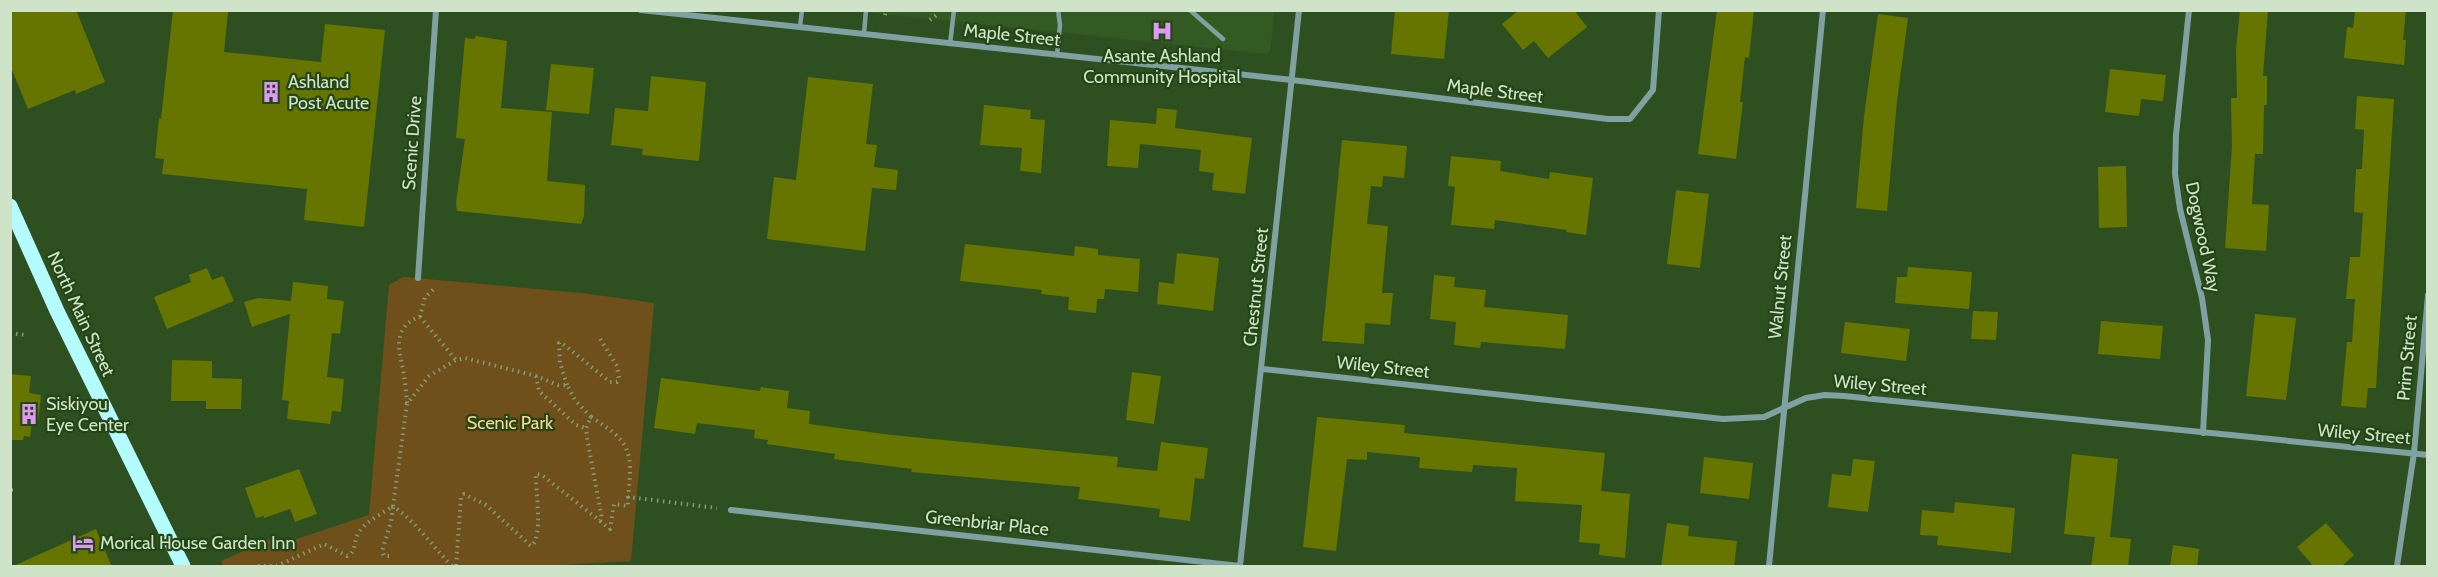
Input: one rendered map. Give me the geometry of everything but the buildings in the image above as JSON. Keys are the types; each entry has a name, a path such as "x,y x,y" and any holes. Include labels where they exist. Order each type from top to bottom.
{"main road":[{"name":"North Main Street","path":"10,206 57,311 183,567"}],"street":[{"name":"Scenic Drive","path":"418,278 436,10"},
{"name":"Maple Street","path":"641,10 1292,80 1590,118 1630,119 1653,90 1659,10"},
{"name":"Chestnut Street","path":"1240,566 1263,369 1299,10"},
{"name":"Walnut Street","path":"1769,567 1823,10"},
{"name":"Dogwood Way","path":"2189,10 2176,135 2175,174 2180,210 2199,286 2208,340 2203,433"},
{"name":"Prim Street","path":"2397,567 2414,453 2427,295"},
{"name":"Wiley Street","path":"1263,369 1723,419 1764,417 1806,398 1825,395 2427,455"},
{"name":"Greenbriar Place","path":"731,510 1240,566"}],"lane":[{"path":"800,27 801,10"},
{"path":"864,34 866,10"},
{"path":"950,44 954,10"},
{"path":"1057,55 1060,25 1058,10"},
{"path":"1191,11 1223,39"}],"path":[{"path":"930,20 940,10"},
{"path":"420,317 425,297 436,286"},
{"path":"420,317 456,360"},
{"path":"389,556 384,556 382,551 391,522 407,404 403,370 398,352 399,341 403,330 411,320 420,317"},
{"path":"10,333 26,335"},
{"path":"454,567 461,497 465,494 486,505 531,546 536,541 538,517 536,474 542,475 610,529 614,504 628,506 630,455 612,430 591,417 575,400 560,363 559,343 609,382 617,382 619,379 617,366 599,337"},
{"path":"407,404 429,376 456,360 465,358 536,376 558,385 567,385"},
{"path":"536,376 539,391 576,425 586,428"},
{"path":"591,417 586,428 590,461 602,513 602,519 599,521"},
{"path":"628,497 731,510"},
{"path":"258,567 277,566 324,544 347,556 354,550 356,537 364,526 393,506"},
{"path":"393,506 405,514 454,567"}],"shaded area":[{"name":"Asante Ashland Community Hospital","path":"855,11 1274,11 1270,52 1267,54"}],"green space":[{"name":"Scenic Park","path":"403,277 582,293 654,303 631,561 545,566 223,566 221,561 271,539 291,541 369,515 389,285"}],"place":[{"name":"Asante Ashland Community Hospital","path":"1162,31"},
{"name":"Ashland Post Acute","path":"271,92"},
{"name":"Siskiyou Eye Center","path":"29,414"},
{"name":"Morical House Garden Inn","path":"83,543"}]}
